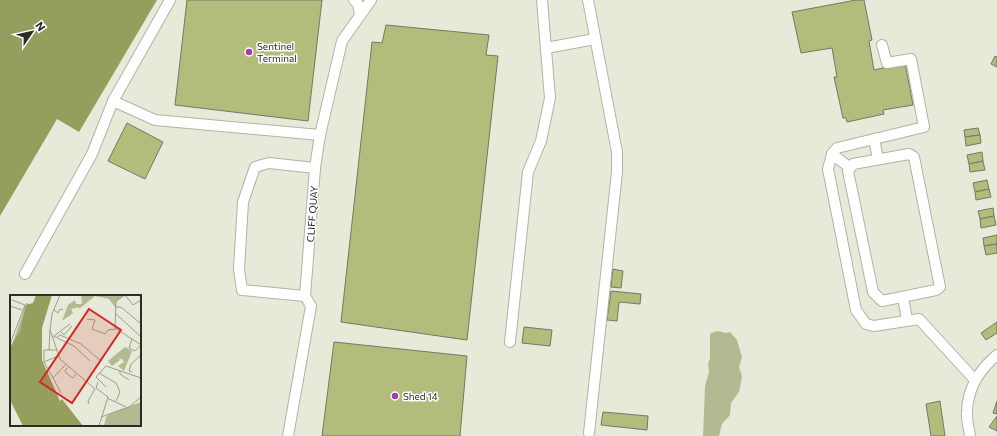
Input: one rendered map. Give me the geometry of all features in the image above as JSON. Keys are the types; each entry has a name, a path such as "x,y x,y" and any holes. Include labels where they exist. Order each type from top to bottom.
{"street":[{"path":"25,274 92,154 113,101 170,0"},
{"path":"354,0 358,4 360,15"},
{"name":"CLIFF QUAY","path":"288,436 311,306 305,296 315,168 320,135 342,41 371,0"},
{"path":"510,342 528,172 542,142 550,98 542,0"},
{"path":"588,0 617,152 617,172 589,432"},
{"path":"546,48 595,39"},
{"path":"882,45 887,63 911,59 924,127 837,148 832,154 828,169 856,310 866,324 874,326 919,319 975,380"},
{"path":"113,101 155,120 320,135"},
{"path":"874,139 878,159"},
{"path":"832,154 849,167"},
{"path":"909,154 914,157 940,281 940,287 936,290 882,301 873,292 848,171 849,167 852,164 909,154"},
{"path":"305,296 242,290 239,269 243,202 255,167 269,163 315,168"},
{"path":"903,297 906,320"},
{"path":"970,436 966,411 975,380 986,364 997,355"}],"shaded area":[{"path":"0,0 157,0 79,132 57,119 0,216"},
{"path":"718,331 726,333 730,332 737,340 742,357 739,367 742,376 739,392 731,403 730,415 722,424 719,436 703,436 705,386 709,372 708,363 710,359 710,335 711,333"}],"building":[{"name":"Sentinel Terminal","path":"187,0 322,0 308,121 175,105"},
{"path":"856,0 864,0 872,40 869,41 874,70 905,63 913,105 883,110 884,114 847,122 846,118 843,118 834,77 837,77 832,48 801,53 792,12"},
{"path":"386,25 489,35 486,55 498,56 467,340 341,322 372,42 382,43"},
{"path":"995,56 997,57 997,67 991,64"},
{"path":"127,123 163,142 145,179 108,161"},
{"path":"978,128 980,135 965,137 964,130"},
{"path":"980,135 981,143 966,146 965,137"},
{"path":"982,152 983,161 969,164 967,155"},
{"path":"983,161 985,170 970,172 969,164"},
{"path":"987,180 989,189 975,192 973,183"},
{"path":"989,189 991,197 976,200 975,192"},
{"path":"993,208 994,216 980,219 978,211"},
{"path":"994,216 996,225 981,228 980,219"},
{"path":"997,235 997,244 984,246 983,238"},
{"path":"997,244 997,253 986,255 984,246"},
{"path":"613,269 623,271 621,288 611,287"},
{"path":"611,291 641,294 640,304 619,302 617,321 607,320"},
{"path":"997,322 997,333 986,340 981,333"},
{"path":"524,327 552,330 550,346 522,343"},
{"name":"Shed 14","path":"334,342 467,356 460,436 322,436"},
{"path":"940,401 945,436 931,436 926,404"},
{"path":"997,401 997,414 993,413"},
{"path":"603,412 648,416 647,430 601,425"},
{"path":"997,416 997,431 989,427"}],"place":[{"name":"Sentinel Terminal","path":"249,52"},
{"name":"Shed 14","path":"395,396"}]}
